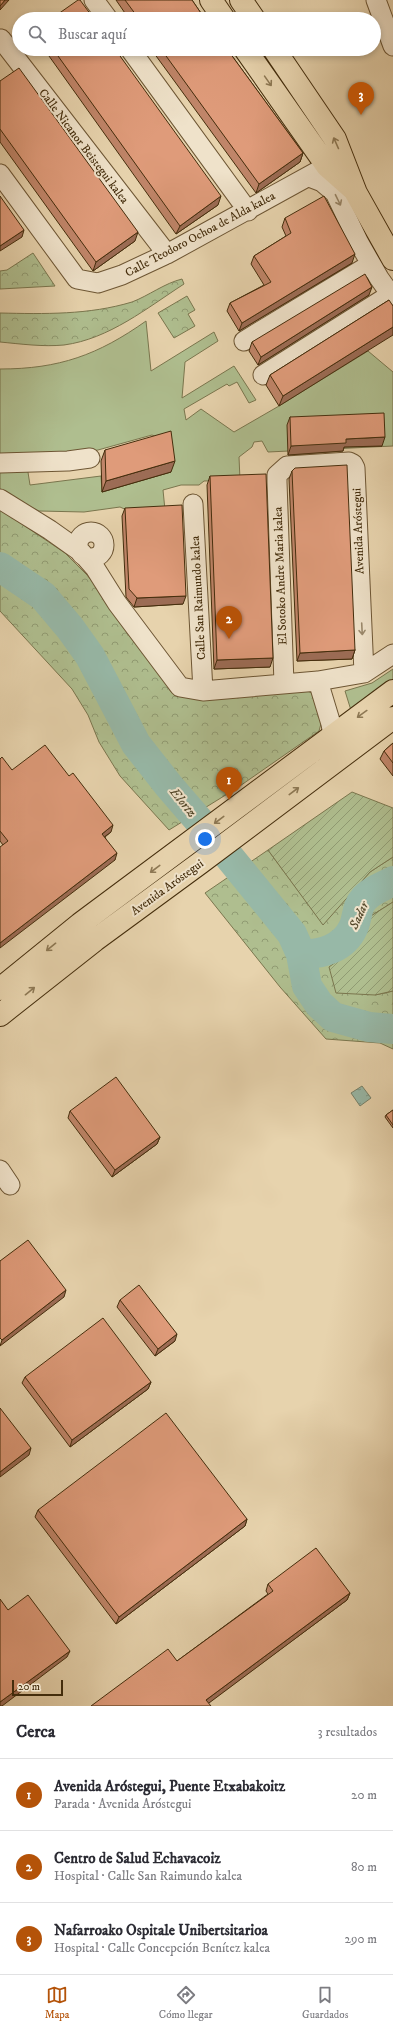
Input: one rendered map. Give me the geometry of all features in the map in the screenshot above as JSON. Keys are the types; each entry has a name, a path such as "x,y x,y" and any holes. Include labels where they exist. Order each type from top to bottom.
{"main road":[{"path":"210,0 219,12"},
{"path":"241,0 249,12"},
{"path":"249,56 318,171 356,193"},
{"path":"279,56 335,139 356,193 393,259"},
{"name":"Avenida Aróstegui","path":"0,989 80,924 393,691"},
{"name":"Avenida Aróstegui","path":"0,1015 94,940 200,864 263,814 393,718"}],"street":[{"path":"94,0 103,12"},
{"path":"376,0 380,12"},
{"path":"381,14 393,46"},
{"name":"Calle Nicanor Beistegui kalea","path":"1,38 12,52"},
{"name":"Calle Nicanor Beistegui kalea","path":"15,56 167,254"},
{"path":"135,56 248,211"},
{"path":"263,375 392,294 371,264 335,193 322,182 318,171"},
{"name":"Calle Teodoro Ochoa de Alda kalea","path":"0,174 77,279 98,284 122,275 167,254 248,211 318,171"},
{"path":"244,341 371,264"},
{"path":"0,463 68,461 90,458"},
{"name":"Avenida Aróstegui","path":"281,470 287,466 349,462 358,468 363,570 364,673"},
{"name":"El Sotoko Andre Maria kalea","path":"281,470 277,475 277,482 284,684"},
{"path":"0,500 50,530 82,543 95,568 117,603 180,687 203,692 318,681 364,673 393,654"},
{"name":"Calle San Raimundo kalea","path":"193,504 203,692"},
{"path":"82,543 88,557 97,556 103,550 104,545 104,581"},
{"path":"318,681 333,735"}],"green space":[{"path":"33,253 55,286 0,289 0,271 7,270"},
{"path":"182,279 184,284 156,303 112,329 81,342 48,346 0,342 0,313 66,313 116,306 132,302 169,283"},
{"path":"187,296 195,310 188,314 195,326 174,338 158,313"},
{"path":"146,321 151,371 214,332 218,341 185,362 182,398 234,366 256,400 249,403 237,382 229,386 227,384 184,409 186,420 201,409 234,432 368,351 393,372 393,446 268,452 262,441 254,442 252,447 239,457 240,480 204,481 199,485 181,485 163,490 165,510 131,512 120,507 84,512 39,511 0,492 0,467 27,466 30,485 101,476 102,492 168,442 152,435 98,450 64,457 0,457 0,369 41,366 77,358 111,343"},
{"path":"0,509 65,553 87,575 139,641 171,692 185,694 302,689 312,693 321,702 322,720 319,731 237,788 169,830 120,776 99,742 88,715 72,689 0,611"},
{"path":"393,669 393,685 354,720 345,691 372,683"},
{"path":"352,792 393,808 393,857 370,872 323,925 268,850"},
{"path":"268,850 323,924 370,872 393,857 393,902 363,921 359,945 340,958 375,995 393,991 393,1049 380,1043 326,1039 280,987 205,893"},
{"path":"393,902 393,991 375,995 336,993 329,967 359,945 363,921"}],"water":[{"path":"362,1086 371,1098 360,1106 351,1093"}],"building":[{"path":"0,0 5,0 0,6"},
{"path":"80,0 89,12 61,12"},
{"path":"125,0 192,0 200,12 134,12"},
{"path":"58,56 120,56 221,196 180,226"},
{"path":"166,56 232,56 303,153 259,184"},
{"path":"19,68 138,232 96,262 0,129 0,81"},
{"path":"0,196 24,230 0,246"},
{"path":"324,196 355,254 242,323 230,303 271,282 254,256 291,233 285,218"},
{"path":"365,274 372,287 261,357 252,342"},
{"path":"389,300 393,306 393,327 283,396 270,375"},
{"path":"384,413 385,437 346,439 346,443 291,446 290,417"},
{"path":"171,431 175,461 106,481 105,450"},
{"path":"347,465 355,650 300,653 292,471 295,468"},
{"path":"266,474 273,658 217,660 210,476"},
{"path":"182,505 186,596 137,598 129,589 125,508"},
{"path":"393,743 393,763 384,751"},
{"path":"45,745 69,776 73,773 113,825 102,834 117,853 0,943 0,847 8,841 0,831 0,759 2,757 12,770"},
{"path":"116,1077 160,1137 115,1170 70,1111"},
{"path":"393,1110 393,1125 386,1115"},
{"path":"28,1240 66,1290 2,1340 0,1338 0,1261"},
{"path":"139,1285 177,1334 158,1349 120,1300"},
{"path":"103,1318 151,1382 72,1440 25,1377"},
{"path":"0,1408 31,1448 0,1472"},
{"path":"166,1413 247,1519 119,1617 38,1510"},
{"path":"316,1548 350,1593 206,1700 211,1706 91,1706 168,1649 177,1661 273,1591 268,1584"},
{"path":"28,1595 70,1651 0,1702 0,1599 8,1610"}],"waterway":[{"name":"Elortz","path":"0,567 43,596 70,628 90,656 136,744 292,934 301,954 307,986 319,1004 333,1017 369,1027 393,1029"},
{"name":"Sadar","path":"301,954 316,953 331,949 344,941 355,924 361,902 373,891 393,881"}],"place":[{"name":"Nafarroako Ospitale Unibertsitarioa","path":"361,115"},
{"name":"Centro de Salud Echavacoiz","path":"229,639"},
{"name":"Avenida Aróstegui, Puente Etxabakoitz","path":"229,800"}]}
